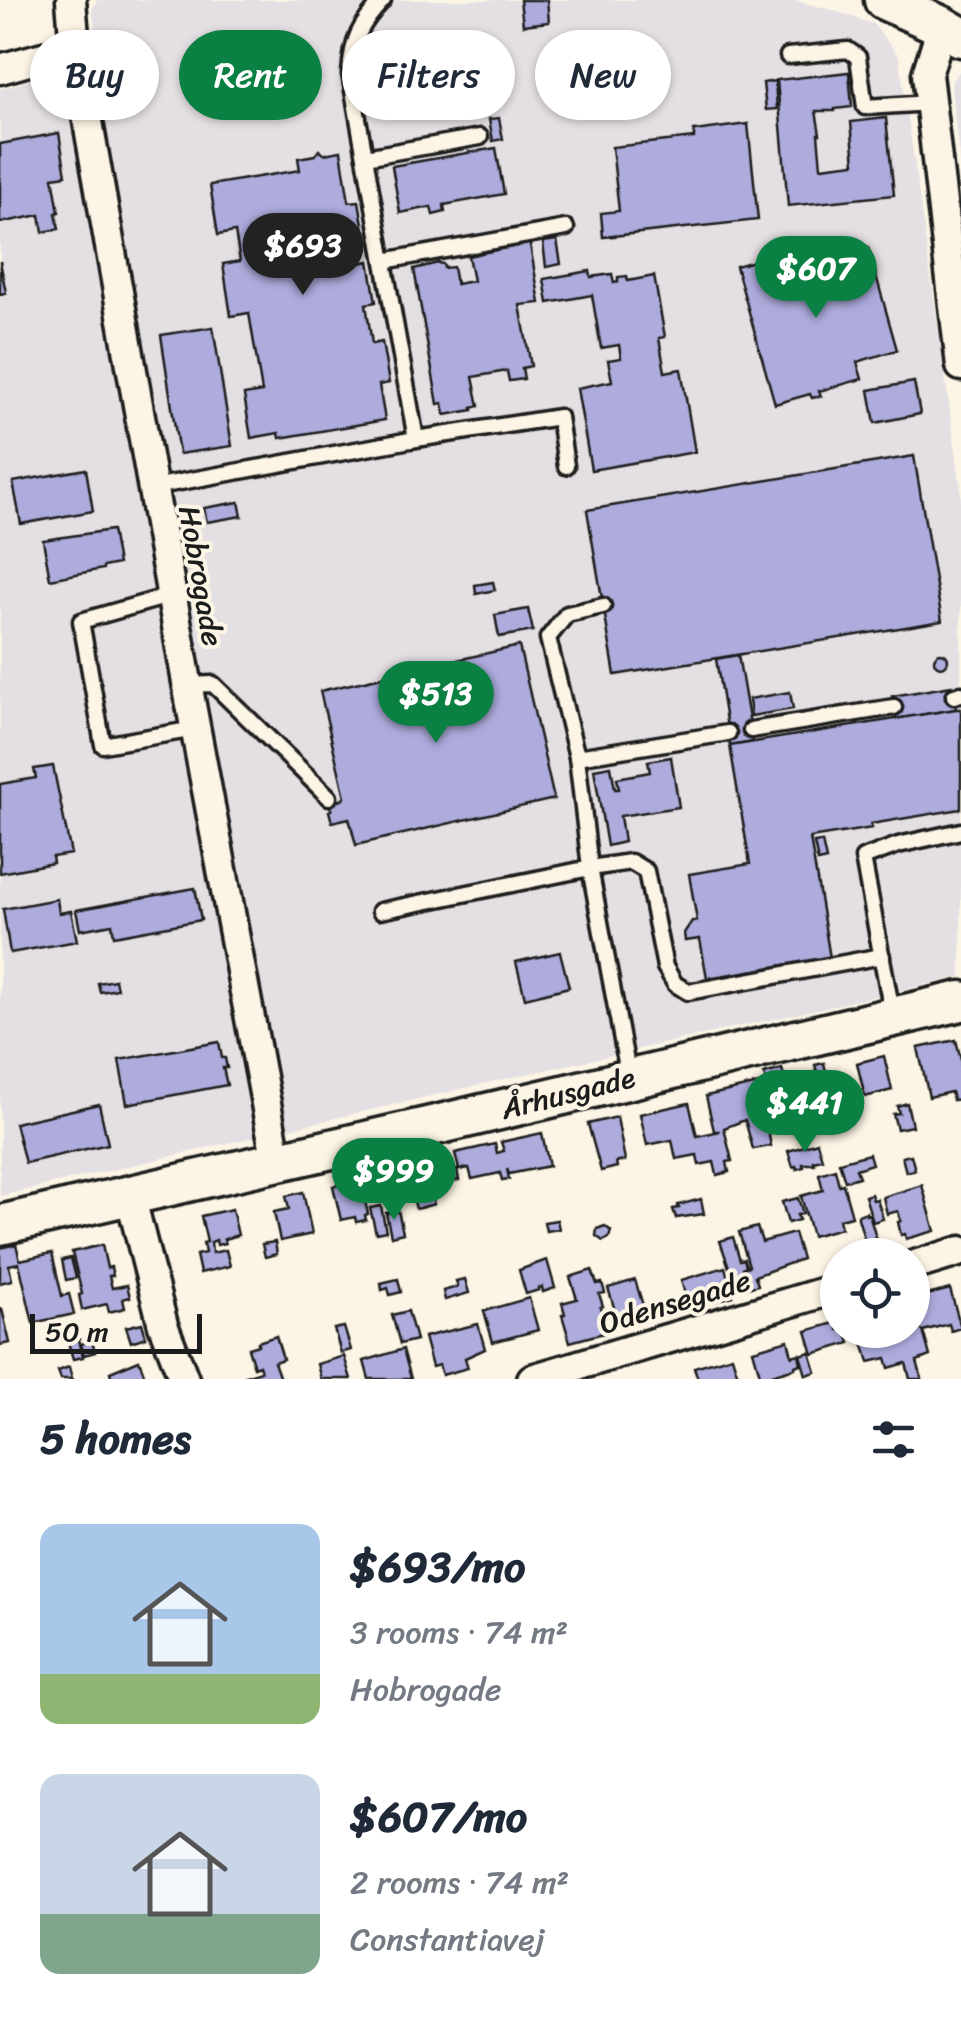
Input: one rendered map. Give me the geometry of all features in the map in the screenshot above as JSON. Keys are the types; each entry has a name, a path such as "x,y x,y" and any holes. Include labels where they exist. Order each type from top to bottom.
{"street":[{"name":"Hobrogade","path":"70,0 73,30"},
{"path":"884,0 952,32 928,74 961,366"},
{"path":"0,69 30,61"},
{"name":"Hobrogade","path":"88,120 187,685 277,1162"},
{"name":"Århusgade","path":"0,1225 961,1001"},
{"path":"130,1196 163,1326 184,1379"},
{"path":"930,1261 961,1252"},
{"name":"Odensegade","path":"532,1379 820,1293"}],"lane":[{"path":"383,0 364,20 355,37 350,74 416,439"},
{"path":"788,56 848,50 858,57 864,108 931,103"},
{"path":"365,158 480,137"},
{"path":"384,261 566,228"},
{"path":"152,487 559,417 566,466"},
{"path":"172,596 81,621 104,745 196,729"},
{"path":"603,606 567,614 548,638 577,757 590,868 629,1078"},
{"path":"187,685 212,684 329,797"},
{"path":"750,730 894,707"},
{"path":"577,757 728,733"},
{"path":"893,1017 863,858 961,830"},
{"path":"380,912 631,862 646,872 665,967 674,984 688,992 882,956"}],"shaded area":[{"path":"97,0 792,0 873,24 899,56 961,487 961,977 0,1196 0,89 30,80 30,120 159,120 159,30 96,30 92,10"},
{"path":"961,69 961,172 951,88"}],"building":[{"path":"520,0 547,0 549,22 523,25"},
{"path":"849,72 852,107 816,111 821,167 855,163 851,122 886,118 894,195 788,206 777,80"},
{"path":"775,81 777,109 766,110 763,83"},
{"path":"489,120 499,120 503,139 493,141"},
{"path":"748,124 758,220 603,237 601,213 619,211 612,147 694,138 694,131"},
{"path":"59,133 66,175 53,177 59,229 43,232 40,215 0,223 0,144"},
{"path":"496,148 504,194 444,205 445,212 433,215 431,207 400,213 392,166"},
{"path":"319,150 324,154 341,151 349,202 359,201 366,242 356,243 359,263 369,261 376,302 366,304 372,344 382,342 389,383 379,385 385,420 280,438 279,433 251,438 244,395 262,392 249,313 231,316 223,264 240,261 235,232 218,235 210,185 300,170 298,158 315,155"},
{"path":"557,240 561,264 546,267 543,242"},
{"path":"528,243 540,303 520,305 531,366 522,368 524,379 509,381 507,371 473,377 479,406 445,415 443,403 438,404 414,269 443,264 444,268 453,267 456,284 473,281 468,256"},
{"path":"868,247 897,350 857,362 862,379 819,391 821,396 812,398 810,394 775,404 736,266 782,253 787,270"},
{"path":"0,261 6,293 0,294"},
{"path":"590,271 591,277 612,274 614,283 618,277 627,276 628,281 654,276 665,337 659,338 665,372 681,369 695,452 591,470 577,388 612,381 608,360 621,358 619,345 601,348 592,295 548,303 544,279"},
{"path":"213,327 232,446 179,454 161,335"},
{"path":"914,382 920,414 875,423 869,390"},
{"path":"914,456 942,621 615,675 587,510"},
{"path":"86,469 93,511 21,524 13,482"},
{"path":"239,502 242,516 207,522 204,508"},
{"path":"112,530 118,564 50,579 43,540"},
{"path":"493,582 495,590 476,594 475,585"},
{"path":"528,609 533,631 499,637 495,615"},
{"path":"519,646 554,799 356,845 349,818 332,822 332,809 325,801 333,793 340,801 345,797 320,691"},
{"path":"941,653 948,660 941,667 934,660"},
{"path":"738,655 753,742 730,746 716,659"},
{"path":"952,686 956,709 896,719 892,696"},
{"path":"790,692 793,709 751,716 749,699"},
{"path":"961,709 961,809 810,838 830,958 707,978 700,939 685,941 684,933 692,921 697,921 689,874 750,864 730,746"},
{"path":"671,757 679,807 620,816 624,842 607,846 594,769 611,766 615,789 619,789 617,778 650,772 648,761"},
{"path":"53,766 71,854 52,857 53,863 0,873 0,784 36,778 34,769"},
{"path":"822,842 826,860 818,862 814,843"},
{"path":"195,888 201,920 114,936 112,924 80,930 76,910"},
{"path":"57,899 59,913 71,911 77,941 10,953 3,909"},
{"path":"560,952 569,987 525,998 516,962"},
{"path":"115,980 117,989 100,992 98,983"},
{"path":"956,1040 961,1060 961,1099 953,1100 951,1092 929,1097 918,1048"},
{"path":"219,1042 227,1068 223,1068 227,1085 127,1104 119,1060"},
{"path":"884,1056 892,1090 865,1097 857,1063"},
{"path":"824,1063 835,1109 796,1118 786,1079 817,1072 815,1065"},
{"path":"782,1069 787,1100 771,1103 764,1074"},
{"path":"759,1084 771,1146 753,1149 745,1120 724,1128 732,1161 727,1162 729,1172 717,1175 714,1162 699,1165 697,1155 676,1159 672,1140 647,1145 640,1114 689,1103 697,1136 720,1131 714,1131 706,1096"},
{"path":"907,1103 912,1126 897,1129 893,1114 899,1113 897,1106"},
{"path":"99,1104 108,1144 25,1163 15,1123"},
{"path":"617,1117 625,1161 601,1171 588,1124"},
{"path":"542,1133 549,1166 509,1174 507,1169 509,1179 502,1180 500,1173 472,1179 469,1168 459,1170 455,1153 495,1144 497,1153 504,1151 501,1142"},
{"path":"817,1142 822,1159 793,1167 788,1151"},
{"path":"869,1154 872,1164 856,1169 859,1177 845,1181 839,1162"},
{"path":"911,1155 915,1170 906,1172 902,1157"},
{"path":"424,1164 434,1204 416,1209 413,1198 395,1202 387,1173"},
{"path":"835,1169 852,1216 839,1219 841,1228 812,1236 801,1196 823,1190 819,1174"},
{"path":"457,1170 459,1180 447,1182 444,1172"},
{"path":"360,1180 366,1220 341,1220 333,1186"},
{"path":"922,1185 935,1231 910,1238 901,1235 898,1211 887,1214 883,1197"},
{"path":"303,1192 312,1234 280,1241 274,1212 289,1209 286,1196"},
{"path":"871,1194 873,1200 877,1199 883,1219 873,1222 865,1196"},
{"path":"798,1198 803,1214 797,1215 799,1220 788,1223 782,1202"},
{"path":"701,1199 704,1214 676,1218 673,1209 678,1205"},
{"path":"381,1206 386,1231 376,1233 370,1208"},
{"path":"232,1209 238,1235 224,1239 225,1243 211,1242 212,1253 226,1250 230,1266 200,1273 196,1255 205,1253 203,1243 207,1242 201,1216"},
{"path":"398,1210 403,1233 391,1236 386,1213"},
{"path":"869,1214 876,1238 864,1238 858,1215"},
{"path":"557,1220 559,1229 546,1231 544,1222"},
{"path":"605,1226 611,1231 603,1241 596,1236 597,1229"},
{"path":"757,1227 762,1242 794,1233 802,1259 755,1276 758,1285 748,1288 746,1279 734,1282 720,1241 733,1237 740,1260 744,1259 746,1266 742,1268 749,1266 739,1232"},
{"path":"275,1242 277,1254 265,1257 262,1244"},
{"path":"16,1244 20,1260 52,1253 62,1296 69,1294 74,1314 33,1323 19,1263 9,1265 12,1280 0,1283 0,1248"},
{"path":"102,1245 107,1268 111,1267 112,1288 127,1285 130,1297 123,1299 125,1308 109,1312 107,1304 82,1310 72,1252"},
{"path":"71,1258 76,1278 66,1280 62,1260"},
{"path":"547,1260 555,1288 543,1292 542,1287 526,1294 519,1270"},
{"path":"725,1267 733,1296 689,1308 681,1280"},
{"path":"592,1270 605,1293 599,1294 607,1332 570,1342 562,1303 577,1299 570,1277"},
{"path":"398,1279 401,1292 390,1295 388,1288 382,1290 381,1283"},
{"path":"465,1279 469,1293 445,1300 443,1291 458,1287 456,1281"},
{"path":"635,1280 646,1315 619,1323 608,1288"},
{"path":"950,1289 961,1328 951,1331 949,1324 930,1329 930,1294"},
{"path":"529,1298 538,1330 493,1342 484,1311"},
{"path":"0,1310 10,1343 0,1345"},
{"path":"408,1311 416,1340 400,1344 392,1315"},
{"path":"142,1323 146,1337 131,1342 126,1327"},
{"path":"478,1324 485,1349 465,1358 468,1368 442,1375 439,1365 432,1367 424,1337"},
{"path":"344,1327 351,1350 341,1353 334,1329"},
{"path":"820,1327 820,1348 833,1348 813,1354 806,1331"},
{"path":"276,1336 283,1359 274,1362 280,1379 246,1379 245,1376 261,1371 259,1365 254,1367 248,1348"},
{"path":"79,1339 83,1357 73,1359 68,1342"},
{"path":"788,1340 792,1356 799,1354 801,1364 761,1378 753,1350"},
{"path":"92,1341 95,1352 84,1355 81,1344"},
{"path":"865,1348 928,1348 930,1356 917,1361 922,1379 910,1379 906,1363 889,1368 886,1358 869,1362"},
{"path":"403,1349 411,1379 369,1379 364,1361"},
{"path":"810,1352 816,1372 806,1375 800,1355"},
{"path":"344,1356 351,1379 321,1379 317,1364"},
{"path":"732,1356 739,1379 698,1379 694,1367"},
{"path":"139,1360 146,1379 112,1379 110,1372"},
{"path":"69,1367 72,1379 61,1379 58,1371"}]}
